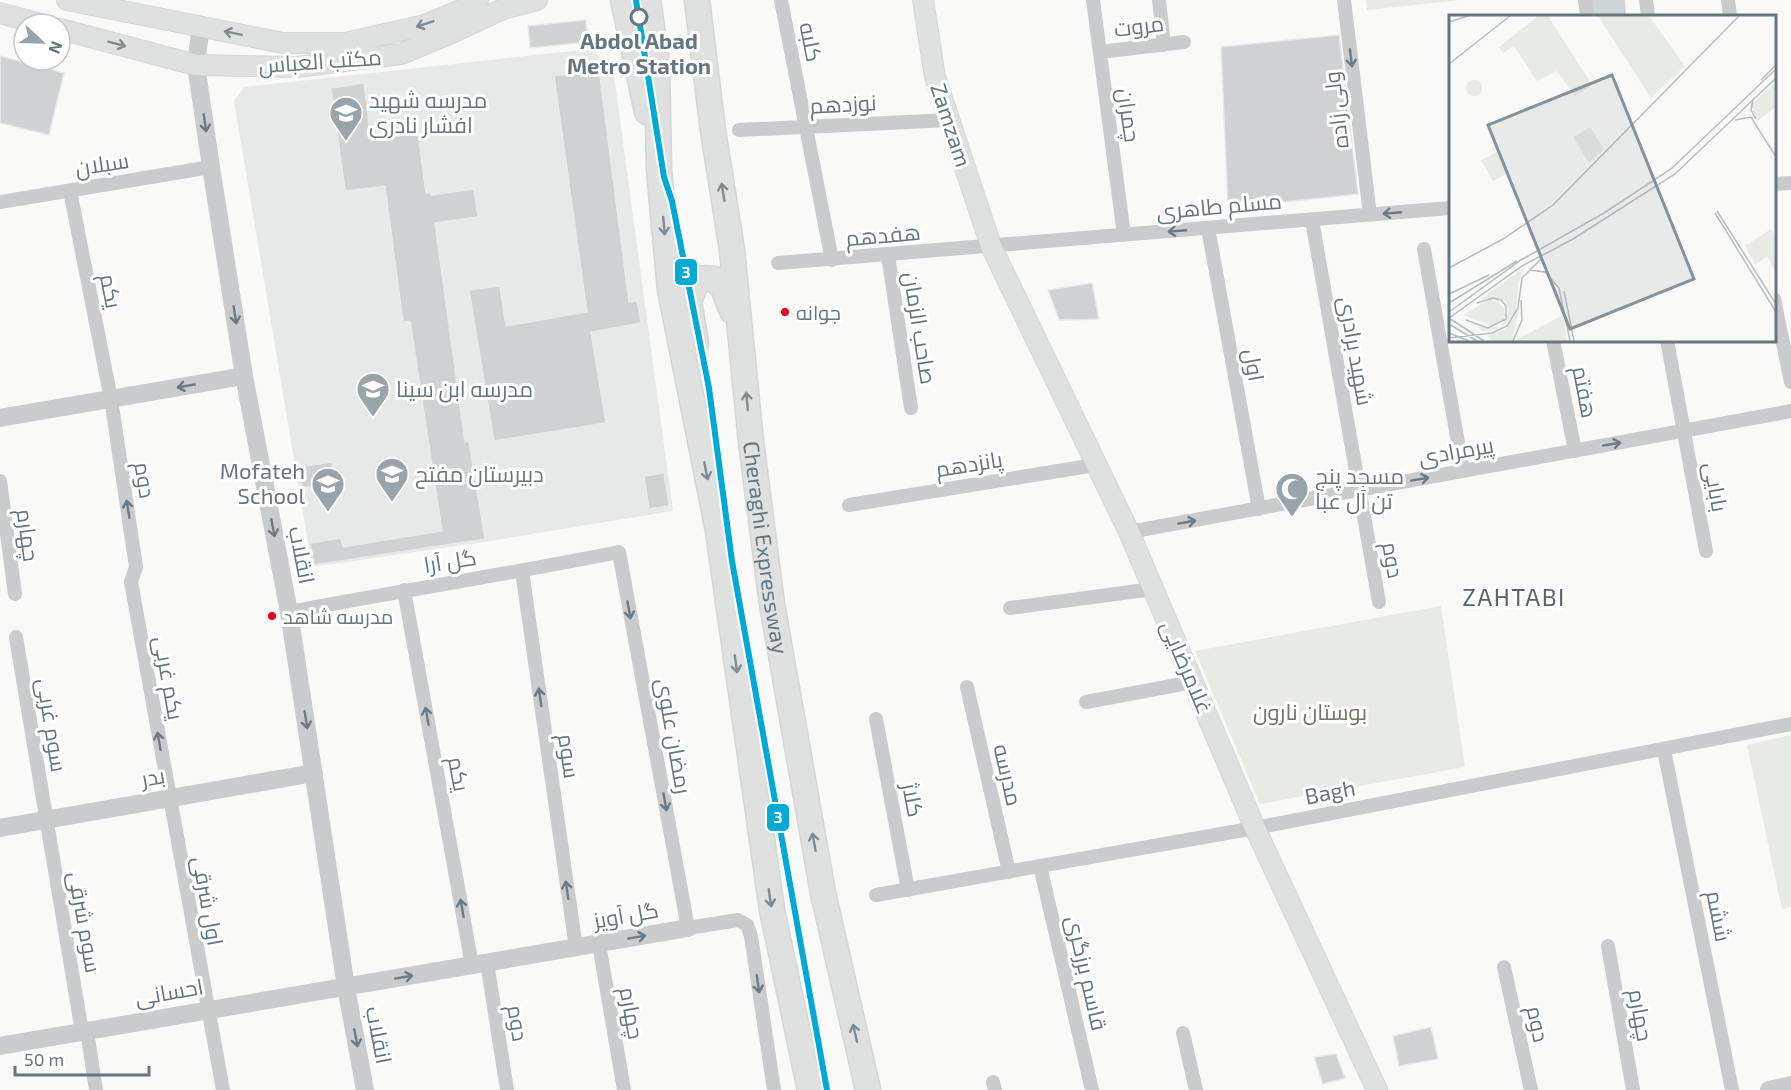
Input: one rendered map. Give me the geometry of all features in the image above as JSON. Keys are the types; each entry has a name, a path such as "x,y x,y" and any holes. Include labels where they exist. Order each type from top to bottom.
{"highway":[{"path":"623,0 659,170"},
{"name":"Cheraghi Expressway","path":"648,0 657,63 659,170 670,290 687,385 718,531 772,910 810,1090"},
{"name":"Cheraghi Expressway","path":"697,0 713,131 732,250 751,442 772,604 823,893 868,1090"},
{"path":"700,440 701,400 697,351 689,301 698,278 715,279 723,288 742,339"}],"main road":[{"name":"مکتب العباس","path":"67,0 283,43 345,43 425,25 468,7 478,0"},
{"name":"مکتب العباس","path":"72,32 196,65 297,67 401,54 503,9 537,0"},
{"name":"Zamzam","path":"923,0 935,77 991,246"},
{"name":"غلامرضایی","path":"991,246 1129,532 1255,828 1377,1090"}],"street":[{"name":"کلبه","path":"781,0 832,260"},
{"name":"چمران","path":"1092,0 1124,235"},
{"path":"1160,0 1164,45"},
{"name":"ولی زاده","path":"1344,0 1370,215"},
{"path":"1585,0 1587,15"},
{"path":"1646,0 1648,15"},
{"path":"1728,0 1730,15"},
{"name":"انقلاب","path":"201,26 196,65 211,167 244,376 289,612 346,987 365,1090"},
{"name":"مروت","path":"1100,52 1184,42"},
{"name":"نوزدهم","path":"739,130 950,120"},
{"name":"سبلان","path":"0,202 211,167"},
{"path":"1776,184 1791,183"},
{"name":"یکم","path":"70,191 111,399"},
{"name":"مسلم طاهری","path":"991,246 1449,208"},
{"name":"شهید برادری","path":"1312,220 1359,490"},
{"name":"اول","path":"1208,228 1259,509"},
{"name":"هفدهم","path":"778,263 991,246"},
{"path":"1424,249 1463,471"},
{"name":"صاحب الزمان","path":"888,255 911,408"},
{"path":"1776,309 1791,382"},
{"name":"هفتم","path":"1553,342 1575,451"},
{"name":"بابایی","path":"1667,342 1706,551"},
{"path":"0,418 244,376"},
{"name":"دوم","path":"111,399 136,567"},
{"name":"پیرمرادی","path":"1129,532 1791,411"},
{"name":"پانزدهم","path":"849,505 1095,465"},
{"name":"چهارم","path":"0,481 15,594"},
{"name":"دوم","path":"1359,490 1379,602"},
{"name":"گل آرا","path":"289,612 619,552"},
{"name":"رمضان علوی","path":"619,552 688,928"},
{"name":"یکم غربی","path":"136,567 131,582 169,798"},
{"name":"سوم","path":"522,571 576,948"},
{"path":"1011,608 1153,588"},
{"name":"یکم","path":"404,590 480,964"},
{"name":"سوم غربی","path":"16,637 47,820"},
{"path":"1086,702 1193,682"},
{"name":"مدرسه","path":"967,687 1009,872"},
{"name":"کلاژ","path":"876,719 908,890"},
{"name":"Bagh","path":"876,895 1255,828 1791,724"},
{"name":"ششم","path":"1664,750 1732,1090"},
{"name":"بدر","path":"0,828 314,773"},
{"name":"اول شرقی","path":"169,798 207,1010"},
{"name":"سوم شرقی","path":"47,820 85,1031"},
{"name":"قاسم برزگری","path":"1040,866 1092,1090"},
{"name":"گل آویز","path":"346,987 738,920 747,925 751,936 774,1090"},
{"name":"چهارم","path":"599,944 624,1090"},
{"name":"چهارم","path":"1608,946 1632,1090"},
{"name":"دوم","path":"480,964 507,1090"},
{"name":"دوم","path":"1504,967 1531,1090"},
{"name":"احسانی","path":"0,1046 346,987"},
{"path":"207,1010 223,1090"},
{"path":"85,1031 96,1090"},
{"path":"1183,1033 1196,1090"},
{"path":"1769,1090 1791,1085"}],"shaded area":[{"path":"1591,0 1625,0 1626,15 1592,15"},
{"path":"590,49 613,68 673,511 312,567 234,101 244,87"}],"green space":[{"path":"1366,0 1460,0 1367,10"},
{"name":"بوستان نارون","path":"1441,606 1465,767 1260,804 1195,651"},
{"path":"1791,735 1791,907 1782,909 1747,745"}],"building":[{"path":"586,20 588,42 530,48 528,26"},
{"path":"1339,35 1358,194 1228,208 1221,47"},
{"path":"0,56 12,59 12,72 64,73 49,135 0,123"},
{"path":"599,69 629,302 637,301 641,323 591,332 606,423 494,441 469,290 500,286 506,326 587,312 554,76"},
{"path":"364,83 371,140 418,133 426,193 430,192 431,195 474,189 478,217 435,223 465,442 469,441 485,539 314,565 310,543 341,538 343,547 442,531 410,321 403,322 385,186 345,191 331,88"},
{"path":"1092,283 1099,319 1059,320 1048,290"},
{"path":"332,462 335,482 302,488 298,467"},
{"path":"664,473 669,506 649,509 644,476"},
{"path":"1431,1027 1438,1059 1399,1066 1393,1036"},
{"path":"1336,1054 1345,1078 1323,1084 1314,1057"}],"transit line":[{"name":"3","path":"636,0 664,177 672,201 709,388 732,561 827,1090"}],"place":[{"name":"Abdol Abad Metro Station","path":"639,17"},
{"name":"مدرسه شهید افشار نادری","path":"346,142"},
{"name":"جوانه","path":"785,312"},
{"name":"مدرسه ابن سینا","path":"373,418"},
{"name":"دبیرستان مفتح","path":"392,503"},
{"name":"Mofateh School","path":"328,513"},
{"name":"مسجد پنج تن آل عبا","path":"1292,518"},
{"name":"مدرسه شاهد","path":"272,616"}],"district":[{"name":"ZAHTABI","path":"1514,598"}]}
